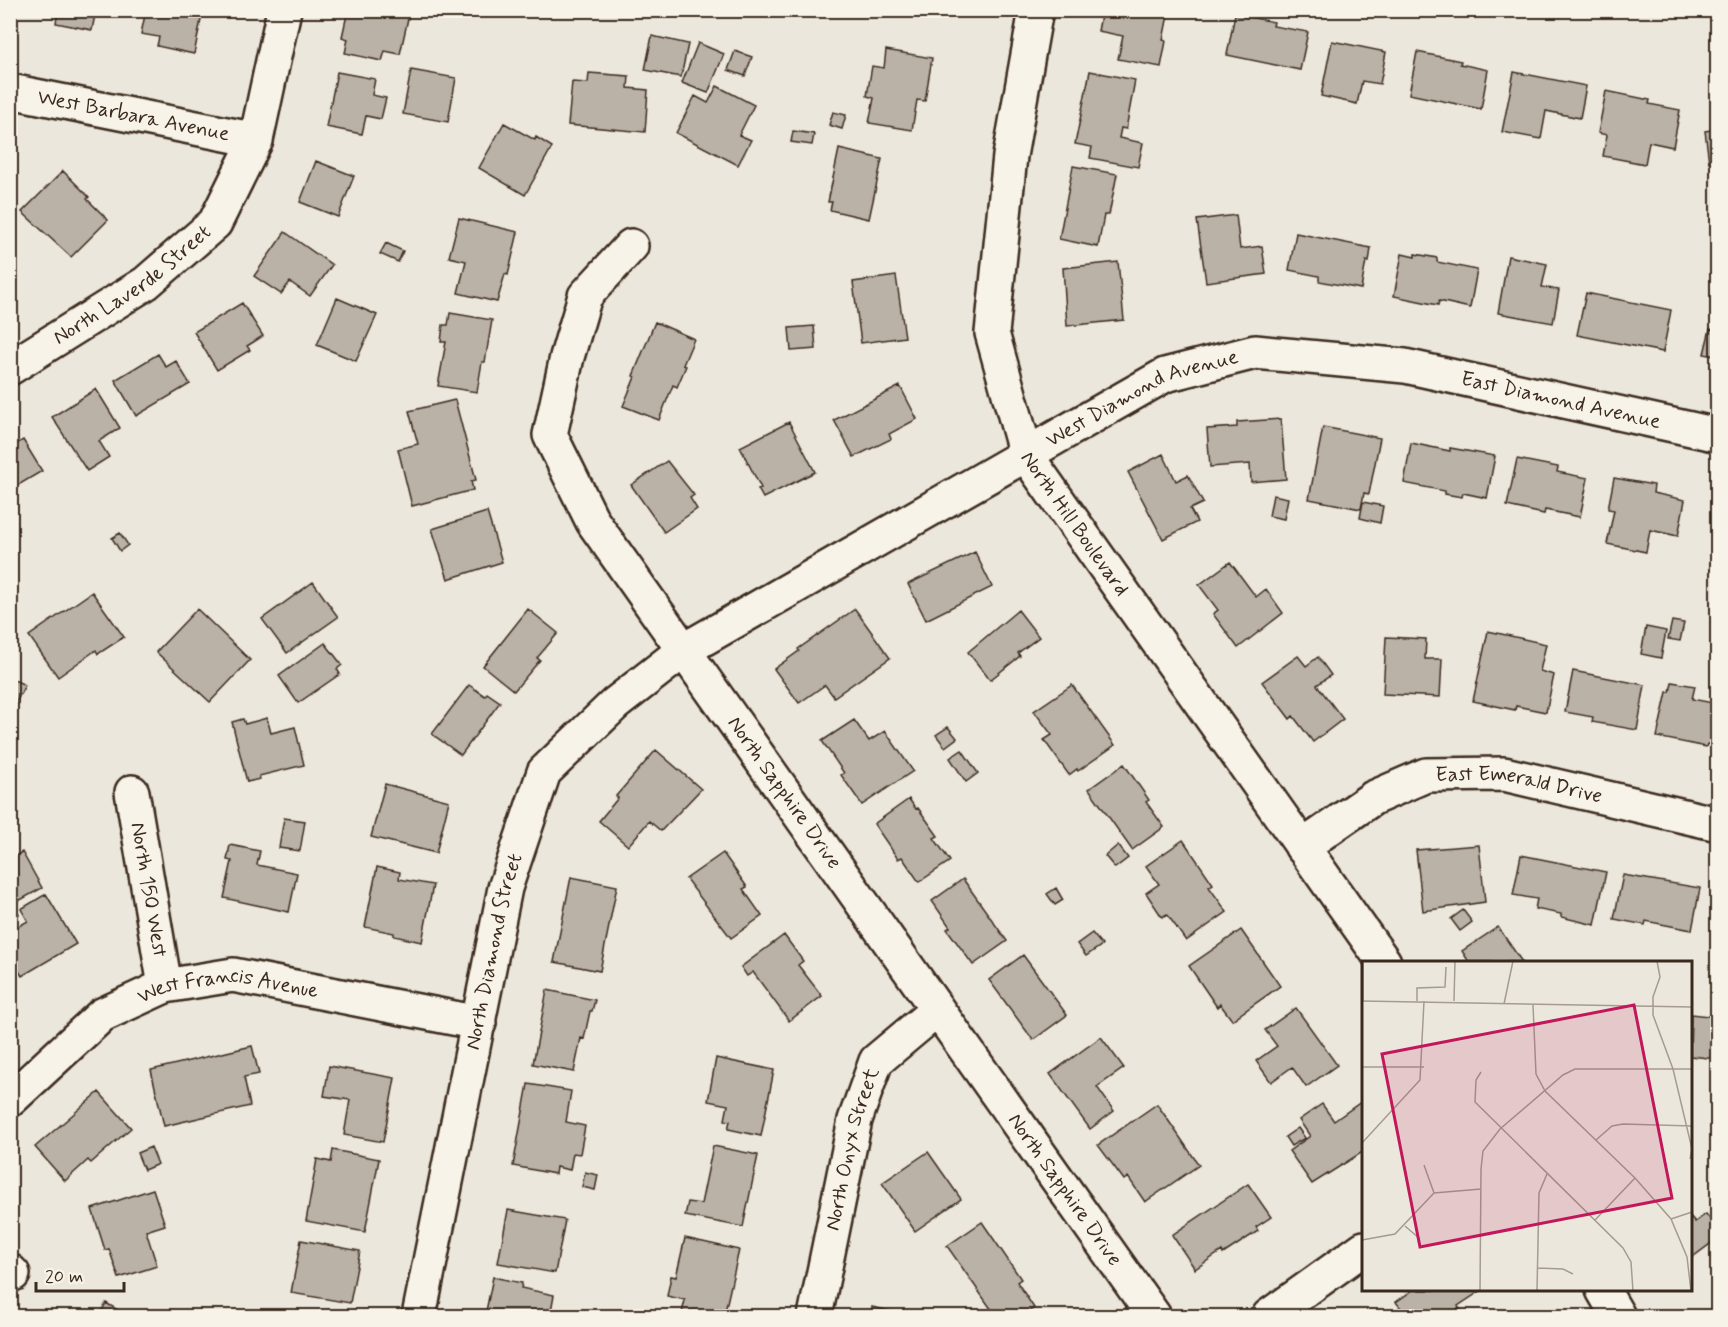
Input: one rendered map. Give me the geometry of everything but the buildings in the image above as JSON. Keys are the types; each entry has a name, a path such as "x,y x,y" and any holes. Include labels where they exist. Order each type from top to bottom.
{"street":[{"name":"North Laverde Street","path":"10,368 146,283 215,223 256,140 284,10"},
{"name":"North Hill Boulevard","path":"1036,10 1010,156 992,333 1026,455 1383,961"},
{"name":"West Barbara Avenue","path":"10,91 256,140"},
{"name":"North Sapphire Drive","path":"631,246 585,296 567,357 550,435 593,522 1154,1317"},
{"name":"West Diamond Avenue","path":"684,651 1165,375 1255,352 1405,366"},
{"name":"East Diamond Avenue","path":"1405,366 1718,435"},
{"name":"North Diamond Street","path":"419,1317 505,888 544,772 615,704 684,651"},
{"name":"East Emerald Drive","path":"1302,847 1373,798 1426,775 1504,774 1718,824"},
{"name":"North 150 West","path":"132,792 165,986"},
{"name":"West Francis Avenue","path":"10,1100 102,1015 165,986 233,975 479,1023"},
{"name":"North Onyx Street","path":"815,1317 855,1120 876,1061 937,1010"},
{"path":"1269,1317 1352,1256"},
{"path":"1604,1291 1618,1317"}]}
